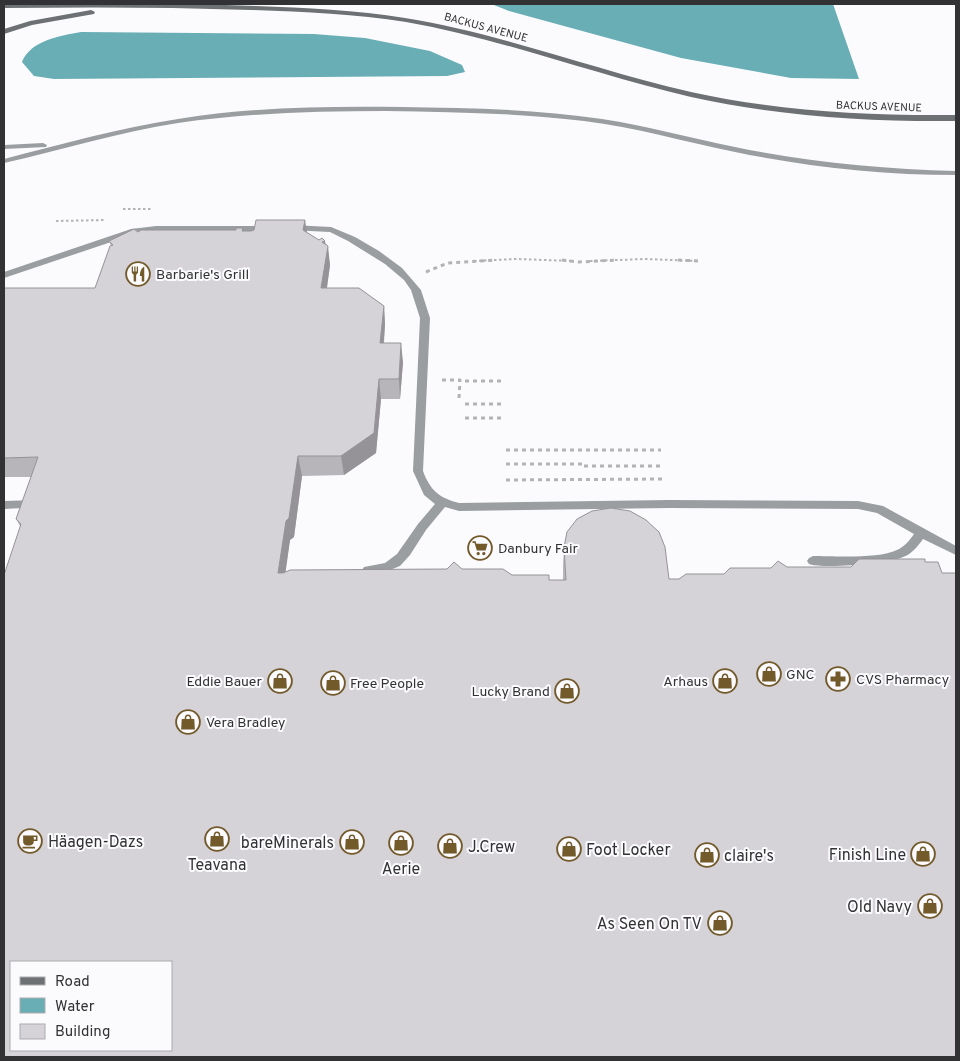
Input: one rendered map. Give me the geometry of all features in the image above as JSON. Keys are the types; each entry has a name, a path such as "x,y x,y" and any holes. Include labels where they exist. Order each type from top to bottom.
{"main road":[{"path":"117,4 126,6"},
{"name":"BACKUS AVENUE","path":"4,6 126,6 288,10 378,16 446,28 652,85 736,103 818,114 863,117 956,118"},
{"path":"4,32 49,18 126,6"}],"lane":[{"path":"4,147 39,146 180,121 260,112 355,109 469,110 553,116 612,123 796,160 860,168 956,173"},
{"path":"4,161 80,140"},
{"path":"4,275 120,235 156,229 328,230 352,238 400,270 413,285 422,302 425,318 418,471 422,484 429,495 442,503 460,507 660,504 858,505 879,509 956,551"},
{"path":"353,570 382,569 399,561 406,554 421,528 442,503"},
{"path":"4,505 38,504"},
{"path":"813,561 899,555 922,532"}],"path":[{"path":"123,209 154,209"},
{"path":"56,221 110,220"},
{"path":"421,274 448,263 516,259 588,262 645,259 699,261"},
{"path":"439,380 460,380 459,398"},
{"path":"466,381 504,382"},
{"path":"465,404 504,404"},
{"path":"465,418 505,418"},
{"path":"506,450 661,450"},
{"path":"506,464 663,466"},
{"path":"506,480 665,480"}],"water":[{"path":"833,4 859,79 791,78 681,58 509,11 494,5"},
{"path":"81,32 314,34 365,38 430,51 462,65 465,72 447,76 54,79 34,76 22,62 26,55 39,44 55,37"}],"building":[{"name":"Danbury Fair","path":"256,220 305,220 303,230 319,240 322,238 325,241 322,242 328,246 321,288 359,288 384,306 380,343 401,343 399,379 379,379 374,433 341,456 298,456 289,518 286,521 278,573 290,570 447,569 454,562 462,569 503,569 512,575 549,575 549,580 566,580 564,547 567,532 577,519 592,511 611,508 630,511 646,520 659,532 665,547 669,579 679,579 686,574 724,574 730,568 771,568 778,561 787,567 851,567 859,559 925,559 925,562 938,562 942,573 956,573 956,1057 4,1057 4,575 21,524 16,519 38,457 4,458 4,288 95,288 110,246 113,245 109,241 134,229 138,232 141,230 236,230 236,228 243,228 242,231 254,230"}],"place":[{"name":"Barbarie's Grill","path":"138,274"},
{"name":"Danbury Fair","path":"480,548"},
{"name":"GNC","path":"769,674"},
{"name":"CVS Pharmacy","path":"838,679"},
{"name":"Eddie Bauer","path":"280,681"},
{"name":"Arhaus","path":"725,681"},
{"name":"Free People","path":"333,683"},
{"name":"Lucky Brand","path":"567,691"},
{"name":"Vera Bradley","path":"188,722"},
{"name":"Teavana","path":"217,839"},
{"name":"Häagen-Dazs","path":"30,841"},
{"name":"bareMinerals","path":"352,842"},
{"name":"Aerie","path":"401,843"},
{"name":"J.Crew","path":"450,846"},
{"name":"Foot Locker","path":"569,849"},
{"name":"Finish Line","path":"923,854"},
{"name":"claire's","path":"707,855"},
{"name":"Old Navy","path":"930,906"},
{"name":"As Seen On TV","path":"720,923"}]}
